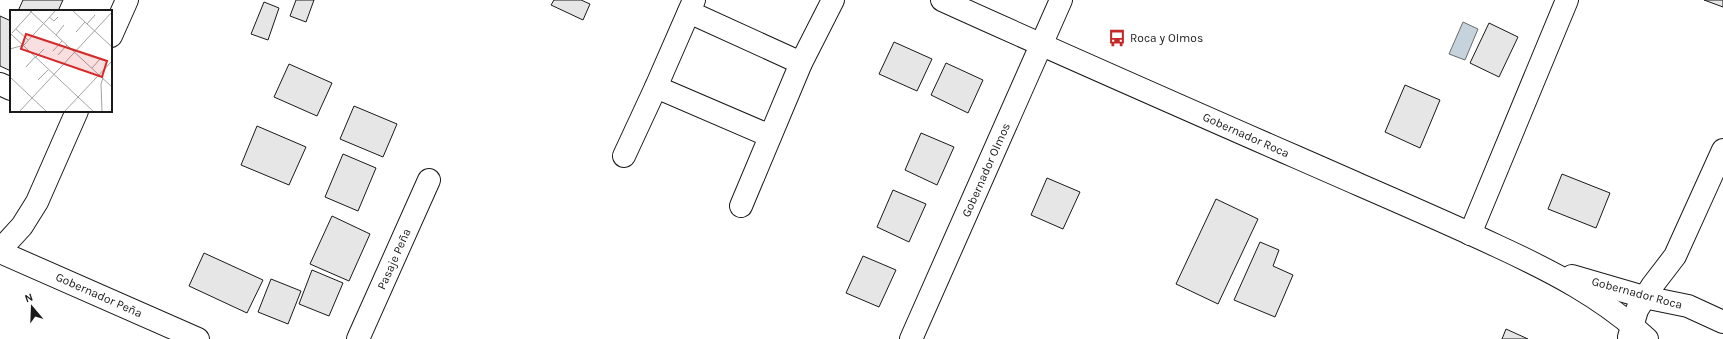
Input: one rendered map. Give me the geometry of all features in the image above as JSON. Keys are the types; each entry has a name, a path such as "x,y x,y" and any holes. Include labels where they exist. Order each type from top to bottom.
{"street":[{"path":"112,34 127,0"},
{"path":"741,206 801,63 832,0"},
{"name":"Gobernador Roca","path":"942,0 1550,270 1598,300 1636,334"},
{"name":"Gobernador Olmos","path":"911,339 1061,0"},
{"path":"1470,234 1567,0"},
{"path":"624,156 656,88 691,6 801,63"},
{"path":"0,84 10,89"},
{"path":"656,88 770,136"},
{"path":"0,251 22,226 37,202 69,114"},
{"path":"1636,334 1636,310 1675,256 1723,150"},
{"name":"Pasaje Peña","path":"358,339 429,180"},
{"name":"Gobernador Peña","path":"0,251 198,339"},
{"name":"Gobernador Roca","path":"1550,270 1644,297 1688,306 1723,322"},
{"path":"1688,306 1723,305"}],"shaded area":[{"path":"1463,22 1478,29 1465,60 1449,54"}],"building":[{"path":"23,0 63,0 58,10 18,10"},
{"path":"296,0 314,0 306,22 290,16"},
{"path":"554,0 581,0 590,4 583,20 551,5"},
{"path":"1704,0 1723,0 1723,7"},
{"path":"264,2 279,8 268,40 251,34"},
{"path":"0,16 10,21 10,71 0,66"},
{"path":"1489,23 1518,37 1499,77 1470,63"},
{"path":"894,42 932,59 917,91 879,74"},
{"path":"946,63 983,80 968,113 931,95"},
{"path":"289,64 332,83 317,116 274,97"},
{"path":"1405,85 1440,100 1420,148 1385,132"},
{"path":"354,106 397,124 383,157 340,139"},
{"path":"257,126 306,147 289,185 241,165"},
{"path":"921,133 954,147 937,185 905,170"},
{"path":"343,154 376,168 358,211 325,197"},
{"path":"1562,174 1610,193 1596,228 1548,209"},
{"path":"1047,178 1080,192 1063,229 1031,215"},
{"path":"893,190 926,204 909,242 877,227"},
{"path":"1216,199 1258,219 1218,304 1176,284"},
{"path":"332,216 370,234 349,281 310,264"},
{"path":"1260,242 1279,250 1273,266 1293,275 1275,317 1234,300"},
{"path":"204,253 263,280 247,313 189,286"},
{"path":"863,256 896,270 879,307 846,293"},
{"path":"312,270 343,283 329,316 299,304"},
{"path":"271,279 301,291 288,324 258,312"},
{"path":"1506,329 1528,339 1502,339"}],"place":[{"name":"Roca y Olmos","path":"1117,38"}]}
